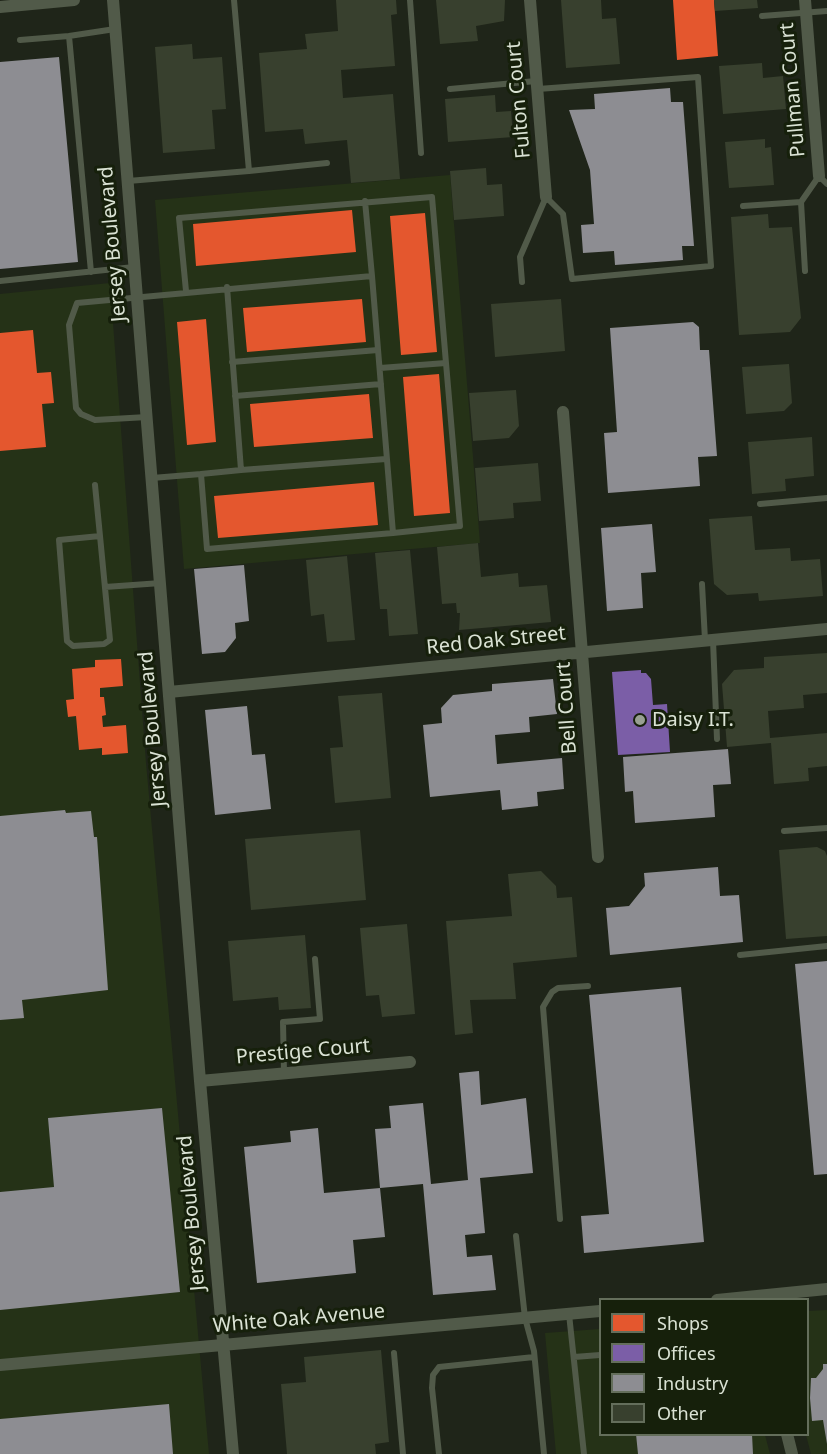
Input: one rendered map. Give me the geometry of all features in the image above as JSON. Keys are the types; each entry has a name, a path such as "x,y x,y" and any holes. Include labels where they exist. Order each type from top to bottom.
{"street":[{"path":"0,7 74,0"},
{"name":"Jersey Boulevard","path":"113,0 200,1081 234,1454"},
{"name":"Fulton Court","path":"530,0 546,197"},
{"name":"Pullman Court","path":"805,0 823,180"},
{"name":"Bell Court","path":"563,412 598,857"},
{"name":"Red Oak Street","path":"170,692 827,629"},
{"name":"Prestige Court","path":"200,1081 410,1062"},
{"path":"744,1298 827,1290"},
{"name":"White Oak Avenue","path":"0,1365 599,1311"},
{"path":"788,1436 792,1454"}],"lane":[{"path":"234,0 249,171"},
{"path":"410,0 421,153"},
{"path":"762,16 827,11"},
{"path":"20,40 115,29"},
{"path":"69,36 91,272"},
{"path":"450,89 698,77 711,266 572,279 563,214 546,197 520,257 522,282"},
{"path":"128,181 327,163"},
{"path":"743,206 801,202 823,180"},
{"path":"186,291 179,218 432,196 460,526 207,549 201,474"},
{"path":"365,201 393,533"},
{"path":"801,202 805,271"},
{"path":"0,281 135,267"},
{"path":"147,417 95,420 81,414 76,408 69,325 77,303 227,287 372,276"},
{"path":"227,287 241,470"},
{"path":"232,362 378,350"},
{"path":"380,368 446,363"},
{"path":"235,396 381,384"},
{"path":"152,478 386,459"},
{"path":"95,485 105,586 110,640 104,644 69,645 59,540 100,536"},
{"path":"760,504 827,498"},
{"path":"105,586 160,583"},
{"path":"702,584 717,739"},
{"path":"784,831 827,828"},
{"path":"740,955 827,946"},
{"path":"284,1074 283,1022 320,1019 315,959"},
{"path":"560,1219 543,1007 552,992 558,988 588,986"},
{"path":"516,1236 525,1318 534,1357 544,1454"},
{"path":"569,1314 584,1454"},
{"path":"394,1353 403,1454"},
{"path":"574,1357 599,1355"},
{"path":"439,1454 432,1388 433,1375 439,1367 534,1357"}],"shaded area":[{"path":"450,175 480,543 184,569 155,200"},
{"path":"110,283 146,763 209,1454 0,1454 0,294"},
{"path":"827,1310 827,1454 811,1454 806,1436 809,1436 809,1311"},
{"path":"599,1329 599,1436 765,1436 770,1454 556,1454 545,1333"}],"building: Shops":[{"path":"673,0 714,0 718,56 677,60"},
{"path":"352,210 356,252 196,266 193,224"},
{"path":"425,213 437,352 401,355 390,216"},
{"path":"362,299 366,342 247,352 243,308"},
{"path":"206,319 216,442 187,445 177,322"},
{"path":"33,330 37,373 51,372 54,403 42,404 46,447 0,451 0,333"},
{"path":"439,374 450,513 414,516 403,377"},
{"path":"369,394 373,438 254,447 250,404"},
{"path":"374,482 378,525 218,538 214,496"},
{"path":"121,659 123,686 100,688 100,697 104,697 106,715 102,716 103,727 126,725 128,753 102,755 102,748 79,750 76,716 68,717 66,700 74,699 72,669 95,667 95,660"}],"building: Offices":[{"path":"641,670 641,673 646,673 651,679 653,705 667,704 670,752 618,755 612,672"}],"building: Industry":[{"path":"59,57 78,262 0,269 0,62"},
{"path":"670,88 671,102 683,102 694,246 682,246 683,260 615,265 614,251 583,253 581,225 594,224 590,170 569,110 595,109 594,94"},
{"path":"693,322 699,327 700,350 709,350 717,456 698,457 700,486 608,493 604,433 617,432 610,328"},
{"path":"652,524 656,572 641,573 643,608 607,611 601,528"},
{"path":"244,565 249,621 235,623 236,638 225,652 202,654 194,569"},
{"path":"553,679 557,714 529,717 530,732 495,735 497,764 562,758 564,789 537,792 538,806 502,810 500,790 430,797 423,725 442,723 441,708 453,695 492,691 492,684"},
{"path":"247,706 252,755 265,754 271,809 215,815 205,710"},
{"path":"728,749 731,784 713,785 715,817 635,823 633,791 625,792 623,757"},
{"path":"65,810 66,813 91,811 94,837 97,837 108,990 22,1000 24,1018 0,1020 0,816"},
{"path":"718,867 720,896 739,895 743,942 610,955 606,908 629,906 645,886 644,873"},
{"path":"827,961 827,1174 814,1175 795,964"},
{"path":"681,987 704,1242 584,1253 581,1216 609,1214 589,995"},
{"path":"479,1071 481,1105 526,1098 533,1173 480,1178 485,1233 465,1235 467,1257 492,1255 496,1290 433,1295 423,1184 380,1188 375,1129 391,1128 389,1106 423,1103 431,1184 468,1180 459,1073"},
{"path":"162,1108 180,1292 0,1310 0,1192 54,1187 48,1118"},
{"path":"318,1128 324,1193 380,1188 385,1237 353,1240 356,1273 257,1283 244,1147 291,1142 290,1131"},
{"path":"823,1364 827,1364 827,1444 823,1420 812,1421 810,1398 811,1378 816,1378 823,1369"},
{"path":"169,1404 173,1454 0,1454 0,1419"},
{"path":"636,1436 752,1436 753,1454 638,1454"}],"building: Other":[{"path":"336,0 396,0 397,14 391,15 395,66 341,70 343,98 393,94 400,179 351,183 347,140 305,144 303,129 265,132 259,53 307,49 305,34 338,31"},
{"path":"436,0 505,0 504,21 476,26 478,41 440,44"},
{"path":"561,0 601,0 602,19 616,18 620,64 566,68"},
{"path":"714,0 757,0 758,8 715,11"},
{"path":"192,44 193,59 222,57 226,109 212,110 215,149 163,153 155,47"},
{"path":"762,63 763,78 783,76 786,109 723,114 719,66"},
{"path":"495,95 496,112 511,111 513,137 448,142 445,99"},
{"path":"765,139 765,148 771,147 774,185 729,188 725,142"},
{"path":"486,168 487,185 502,184 504,216 454,220 450,171"},
{"path":"768,214 769,228 792,227 801,318 790,332 739,335 731,217"},
{"path":"561,299 565,351 495,357 491,304"},
{"path":"789,364 792,403 784,411 746,414 742,367"},
{"path":"516,390 519,426 509,438 473,441 469,393"},
{"path":"812,437 814,476 785,479 786,491 752,494 748,442"},
{"path":"538,463 541,501 513,503 514,518 479,521 475,468"},
{"path":"752,516 755,550 790,548 791,561 820,559 823,596 759,601 758,593 727,595 714,584 709,519"},
{"path":"478,543 481,577 518,573 519,587 547,585 551,622 459,630 460,613 457,613 456,603 442,604 437,547"},
{"path":"410,550 418,634 389,636 387,609 380,609 375,553"},
{"path":"347,556 355,640 327,642 324,614 311,616 306,560"},
{"path":"827,653 827,693 803,695 804,708 768,711 770,738 827,733 827,766 808,768 809,781 774,784 771,743 727,747 722,684 734,670 764,668 764,657"},
{"path":"382,693 391,798 335,803 330,748 343,747 338,696"},
{"path":"360,830 366,900 251,910 245,839"},
{"path":"817,847 825,851 827,856 827,936 786,939 779,850"},
{"path":"541,871 556,886 557,898 572,897 577,957 513,963 516,999 470,1000 473,1033 455,1035 446,921 512,916 508,874"},
{"path":"407,924 415,1014 382,1017 379,995 366,996 360,928"},
{"path":"305,935 311,1008 279,1010 278,997 233,1001 228,941"},
{"path":"381,1350 389,1442 375,1444 376,1454 287,1454 281,1384 306,1382 304,1357"}],"place":[{"name":"Daisy I.T.","path":"640,720"}]}
